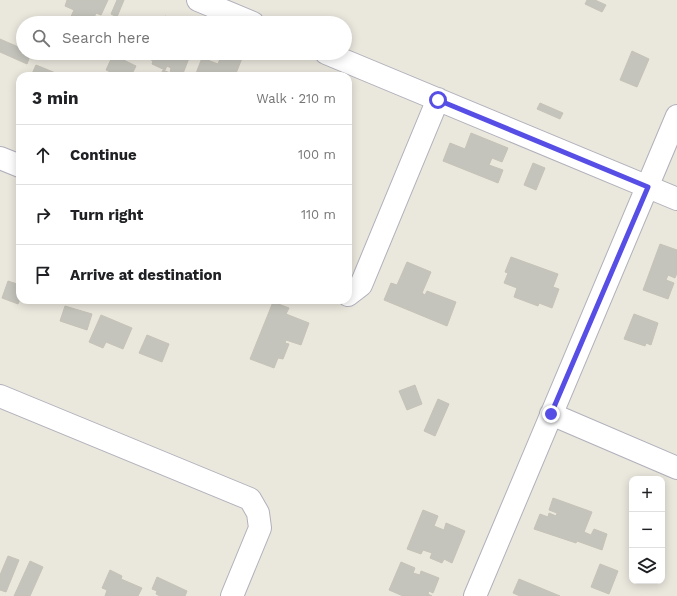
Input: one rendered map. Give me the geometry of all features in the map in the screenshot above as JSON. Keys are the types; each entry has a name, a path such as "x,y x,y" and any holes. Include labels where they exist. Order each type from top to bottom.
{"street":[{"path":"198,0 236,16"},
{"path":"343,60 677,199"},
{"path":"352,293 361,285 438,100"},
{"path":"475,596 677,116"},
{"path":"0,158 16,164"},
{"path":"0,396 250,499 258,513 260,528 232,596"},
{"path":"551,414 677,468"}],"building":[{"path":"67,0 108,0 101,15 96,13 95,16 71,16 74,10 65,6"},
{"path":"117,0 124,0 117,16 111,14"},
{"path":"587,0 595,0 606,5 602,12 585,4"},
{"path":"0,39 16,46 16,59 0,52"},
{"path":"632,51 649,59 637,87 620,80"},
{"path":"18,60 28,60 27,64"},
{"path":"111,60 123,60 136,66 133,72 110,72 106,70"},
{"path":"151,60 188,60 184,72 170,72 171,68 167,66 165,70 152,64 153,61"},
{"path":"201,60 207,60 218,64 219,60 241,60 237,72 197,72"},
{"path":"36,65 53,72 33,72"},
{"path":"540,103 563,113 560,119 537,109"},
{"path":"471,133 508,148 502,162 492,158 489,165 503,170 498,183 443,161 450,143 465,149"},
{"path":"533,163 545,168 536,190 524,185"},
{"path":"660,244 677,250 677,273 675,278 668,275 666,280 674,283 668,299 643,290"},
{"path":"511,257 558,274 553,287 559,289 552,308 539,303 538,306 514,297 517,288 504,283 508,273 505,272"},
{"path":"407,262 431,272 422,293 425,295 427,291 456,302 447,326 384,300 391,283 397,285"},
{"path":"8,281 16,284 16,303 2,298"},
{"path":"272,304 278,304 289,308 286,314 309,323 301,345 286,340 285,343 289,344 283,359 278,358 274,368 250,359"},
{"path":"65,306 92,314 87,330 60,321"},
{"path":"634,314 658,323 651,345 646,343 645,346 624,339"},
{"path":"101,315 132,328 123,349 106,342 103,348 89,342"},
{"path":"147,335 169,344 162,362 139,353"},
{"path":"415,385 422,404 407,410 399,391"},
{"path":"438,399 449,404 435,436 424,431"},
{"path":"553,498 592,512 584,532 591,535 594,529 607,534 602,550 577,541 576,543 534,529 540,514 548,517 549,513 556,516 557,513 549,510"},
{"path":"423,510 438,516 434,526 444,530 446,523 465,531 452,563 444,559 442,563 430,558 432,553 423,550 421,554 407,549"},
{"path":"8,556 19,560 6,592 0,590 0,575"},
{"path":"30,561 43,567 30,596 14,596"},
{"path":"401,562 415,568 413,573 420,575 421,571 439,578 433,593 429,591 428,594 432,596 403,596 389,590"},
{"path":"600,564 618,571 609,594 591,587"},
{"path":"110,570 122,576 121,579 142,588 138,596 105,596 107,590 102,588"},
{"path":"157,577 187,591 185,596 160,596 156,594 157,591 152,589"},
{"path":"519,579 560,596 520,596 513,593"}],"route":[{"path":"438,100 648,187 551,414"}]}
